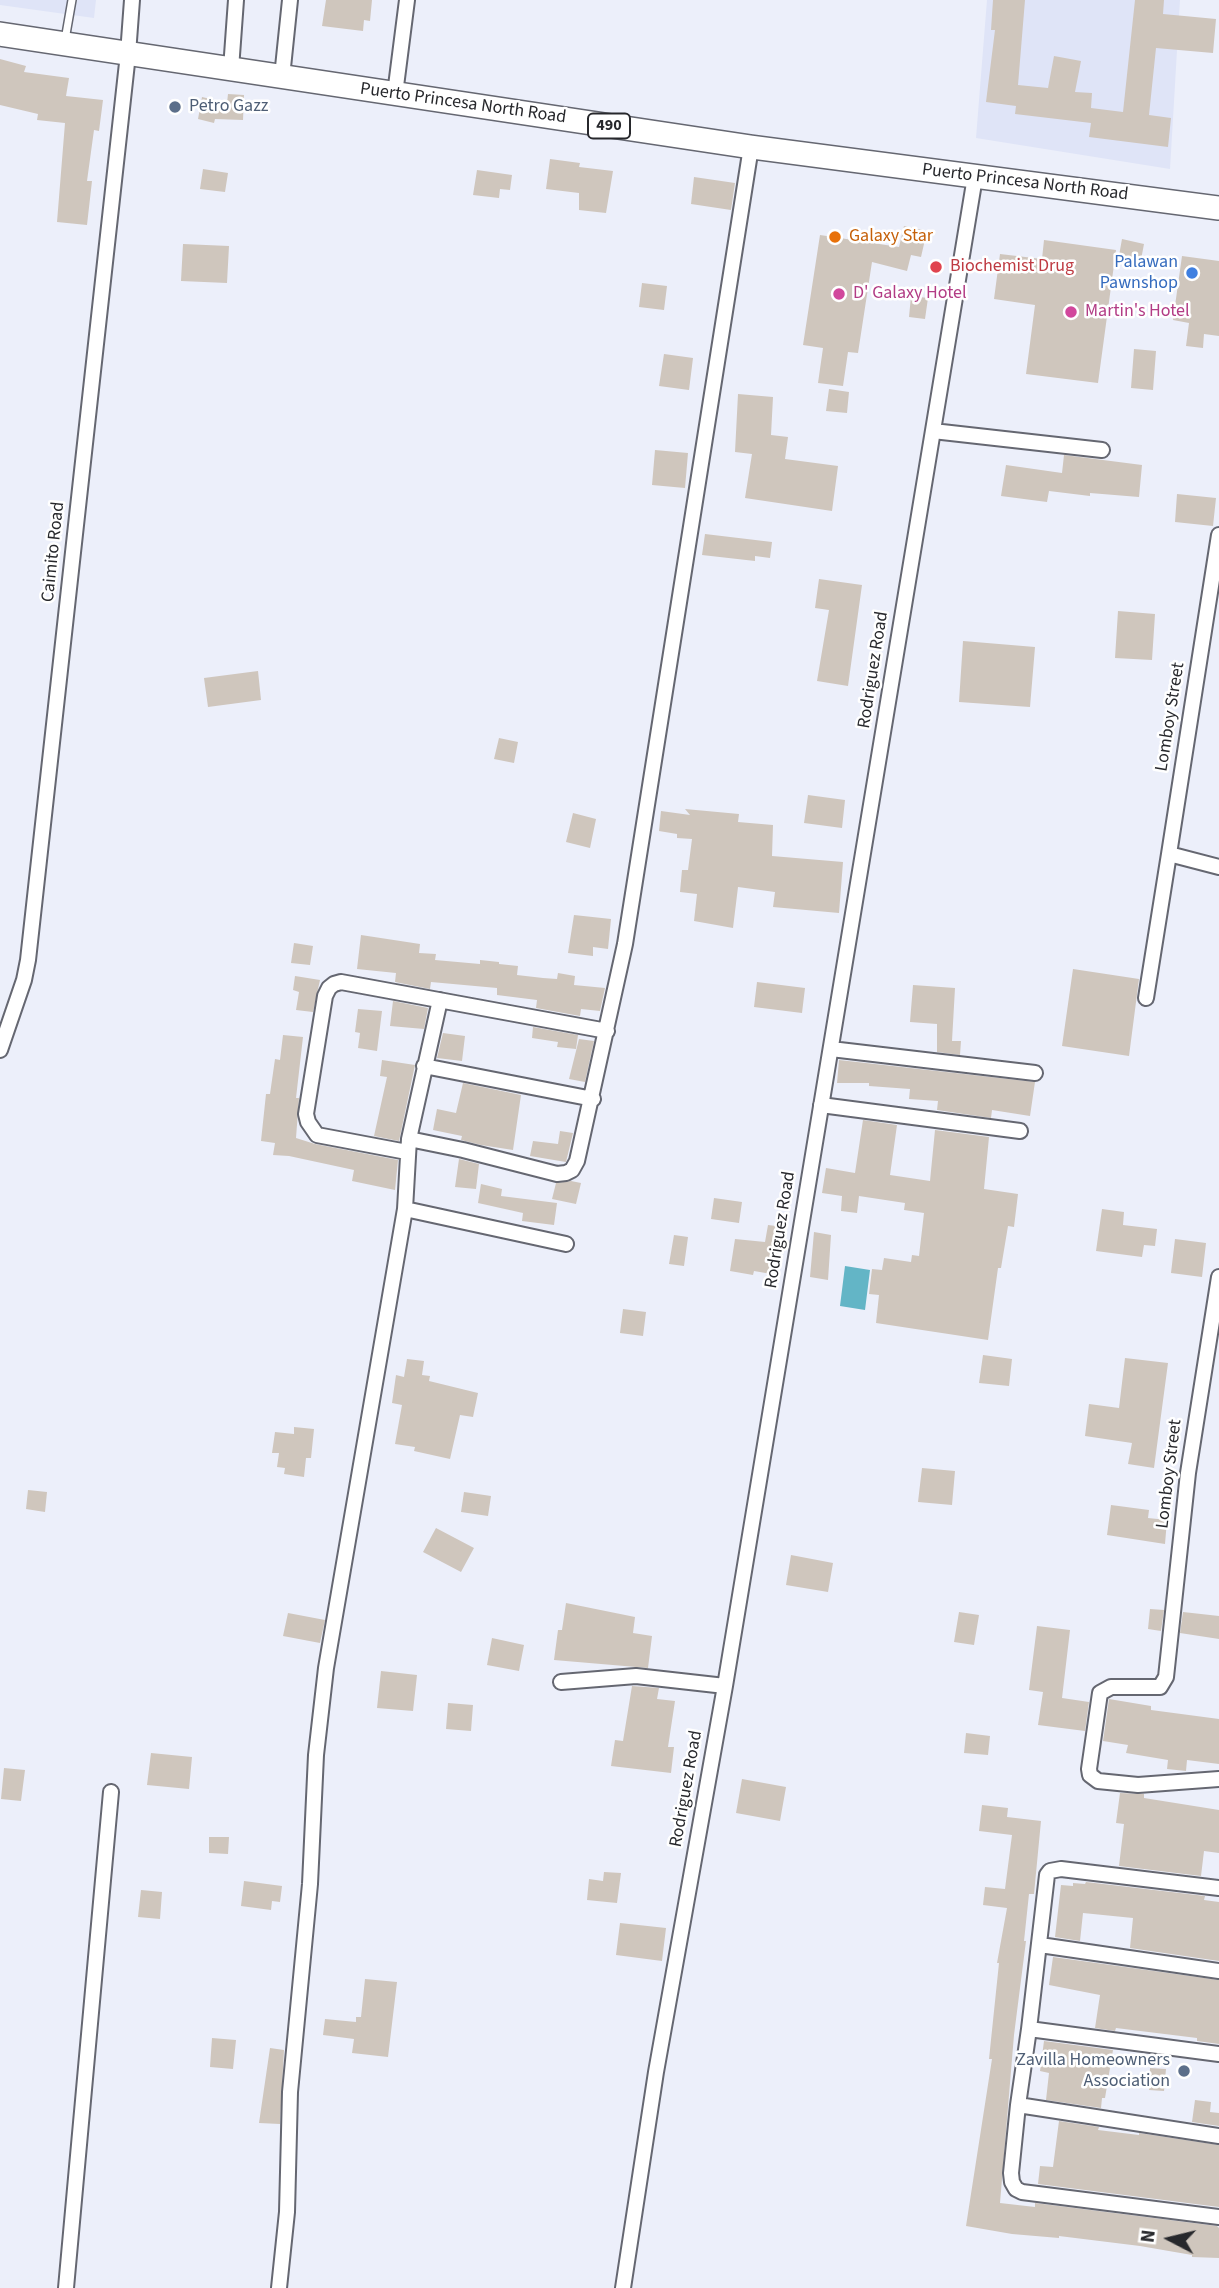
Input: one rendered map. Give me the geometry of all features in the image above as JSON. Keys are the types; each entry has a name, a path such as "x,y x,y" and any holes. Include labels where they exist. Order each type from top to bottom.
{"main road":[{"name":"Puerto Princesa North Road","path":"0,34 751,147 1219,208"}],"street":[{"name":"Caimito Road","path":"0,1051 24,981 28,960 132,0"},
{"path":"231,69 236,0"},
{"path":"282,77 290,0"},
{"path":"395,94 408,0"},
{"path":"607,1031 341,982 329,988 326,996 306,1114 308,1122 317,1135 463,1150 557,1174 572,1170 577,1161 593,1100 625,944 751,147"},
{"name":"Rodriguez Road","path":"623,2288 656,2072 725,1686 975,177"},
{"path":"933,430 1102,450"},
{"name":"Lomboy Street","path":"1146,998 1219,535"},
{"path":"1169,854 1219,867"},
{"path":"279,2288 286,2231 290,2092 310,1884 316,1755 326,1668 405,1209 408,1146 440,1000"},
{"path":"831,1049 1035,1073"},
{"path":"424,1066 593,1100"},
{"path":"821,1105 1020,1131"},
{"path":"405,1209 566,1244"},
{"name":"Lomboy Street","path":"1219,1277 1217,1304 1188,1473 1166,1677 1160,1687 1111,1687 1100,1693 1089,1769 1090,1775 1098,1782 1138,1785 1219,1779"},
{"path":"561,1682 636,1676 725,1686"},
{"path":"66,2288 111,1792"},
{"path":"1219,1888 1055,1870 1047,1875 1040,1945 1017,2105 1011,2174 1016,2189 1022,2192 1219,2217"},
{"path":"1040,1945 1219,1971"},
{"path":"1029,2029 1219,2054"},
{"path":"1017,2105 1219,2136"}],"lane":[{"path":"65,44 72,0"}],"shaded area":[{"path":"0,0 96,0 94,18 0,5"},
{"path":"987,0 1180,0 1170,169 976,138"}],"water":[{"path":"845,1266 870,1270 865,1310 840,1306"}],"building":[{"path":"326,0 372,0 370,21 364,20 363,31 322,26"},
{"path":"993,0 1025,0 1018,85 1048,88 1054,56 1081,61 1075,92 1092,93 1091,108 1123,112 1135,0 1164,0 1163,14 1216,19 1213,53 1156,48 1149,115 1171,118 1168,147 1089,137 1091,123 1015,114 1016,106 986,102 995,30 991,30"},
{"path":"0,59 26,66 24,72 69,78 66,96 103,100 99,131 94,130 87,181 92,181 87,225 57,222 65,123 37,120 38,114 0,105"},
{"path":"228,94 244,95 243,120 215,119 214,123 198,119 202,97 227,103"},
{"path":"550,159 580,163 579,167 613,171 606,213 579,210 579,193 546,189"},
{"path":"203,169 228,173 225,192 200,189"},
{"path":"477,170 512,175 510,190 500,189 499,198 473,195"},
{"path":"694,177 735,183 731,210 691,204"},
{"name":"D' Galaxy Hotel","path":"904,226 927,231 921,257 911,255 907,271 872,262 858,353 848,352 843,386 818,383 823,348 803,345 820,235 899,247"},
{"path":"1122,239 1144,244 1140,265 1118,261"},
{"name":"Martin's Hotel","path":"1044,240 1116,250 1098,383 1026,374 1035,305 994,299 1000,254 1042,259"},
{"path":"183,244 229,246 227,283 181,281"},
{"path":"1182,256 1219,261 1219,336 1204,334 1203,348 1186,346 1189,323 1173,320"},
{"path":"642,283 667,286 664,310 639,307"},
{"path":"911,296 928,298 925,319 909,317"},
{"path":"1134,349 1156,351 1153,390 1131,388"},
{"path":"664,354 693,358 689,390 659,386"},
{"path":"829,389 849,392 847,413 826,411"},
{"path":"738,394 773,397 771,435 788,437 785,459 838,466 832,511 745,498 752,454 735,452"},
{"path":"655,450 688,453 685,488 652,485"},
{"path":"1064,455 1142,465 1139,497 1090,493 1090,496 1049,491 1047,502 1001,496 1006,465 1062,473"},
{"path":"1177,494 1216,498 1213,526 1175,522"},
{"path":"705,534 772,542 770,558 755,556 755,561 702,555"},
{"path":"819,579 862,585 848,686 817,681 829,610 815,608"},
{"path":"1118,611 1155,614 1152,660 1115,658"},
{"path":"963,641 1035,647 1030,707 959,702"},
{"path":"258,671 261,700 208,707 204,678"},
{"path":"499,738 518,742 514,763 494,759"},
{"path":"808,795 845,800 842,828 804,823"},
{"path":"685,809 739,814 738,822 773,825 772,856 843,862 839,913 773,907 775,892 738,887 733,928 694,921 697,894 680,892 682,870 688,870 692,839 677,838 677,834 659,831 661,811 690,815"},
{"path":"573,813 596,819 590,848 566,842"},
{"path":"574,915 611,919 608,949 593,947 593,956 568,953"},
{"path":"361,935 420,944 419,953 436,954 435,960 480,964 480,960 499,962 518,966 517,975 543,978 557,979 558,973 575,976 574,985 605,988 600,1011 581,1009 580,1016 536,1008 537,1000 497,995 497,988 431,982 430,989 395,982 396,973 357,969"},
{"path":"294,943 313,946 310,965 291,963"},
{"path":"1073,969 1139,979 1129,1056 1062,1046"},
{"path":"295,976 320,980 313,1012 296,1010 299,992 293,990"},
{"path":"757,982 805,988 802,1013 754,1007"},
{"path":"913,985 955,988 952,1041 961,1041 960,1055 937,1052 937,1024 910,1022"},
{"path":"393,1001 428,1008 424,1029 390,1026"},
{"path":"358,1009 382,1011 377,1051 358,1048 360,1033 355,1032"},
{"path":"533,1027 578,1035 576,1049 557,1047 558,1042 532,1038"},
{"path":"443,1033 465,1036 462,1061 437,1058"},
{"path":"283,1035 303,1037 296,1098 299,1098 296,1138 398,1160 395,1190 352,1181 354,1170 273,1155 275,1143 261,1141 266,1094 270,1094 275,1059 280,1060"},
{"path":"579,1039 594,1041 585,1082 569,1079"},
{"path":"382,1060 415,1065 399,1141 374,1136 387,1077 380,1076"},
{"path":"839,1060 1035,1082 1030,1116 992,1110 991,1118 937,1110 938,1101 909,1099 910,1089 869,1086 869,1083 837,1083"},
{"path":"463,1083 521,1095 513,1150 461,1140 462,1136 433,1130 437,1109 456,1113"},
{"path":"863,1120 897,1125 890,1175 930,1181 935,1130 989,1137 984,1189 1018,1194 1014,1227 1008,1226 1001,1268 998,1268 988,1340 876,1323 879,1295 869,1294 872,1269 882,1270 884,1258 911,1262 912,1255 919,1256 924,1213 904,1210 905,1203 859,1196 857,1213 841,1211 842,1196 822,1193 826,1168 855,1173"},
{"path":"560,1131 573,1133 566,1162 530,1156 533,1141 558,1144"},
{"path":"459,1159 479,1164 476,1189 455,1187"},
{"path":"556,1183 581,1183 576,1204 552,1199"},
{"path":"481,1184 502,1189 501,1196 557,1203 554,1225 522,1221 523,1213 478,1203"},
{"path":"714,1198 742,1202 739,1223 711,1219"},
{"path":"1102,1209 1124,1212 1123,1225 1157,1229 1155,1246 1144,1245 1142,1257 1096,1251"},
{"path":"768,1225 784,1227 777,1275 730,1271 735,1239 765,1242"},
{"path":"814,1232 831,1235 828,1280 810,1277"},
{"path":"674,1235 688,1237 684,1266 669,1264"},
{"path":"1175,1239 1206,1243 1202,1277 1171,1273"},
{"path":"623,1309 646,1312 643,1336 620,1333"},
{"path":"983,1355 1012,1359 1009,1386 979,1383"},
{"path":"1125,1358 1168,1363 1154,1468 1128,1464 1132,1443 1085,1436 1089,1404 1119,1408"},
{"path":"407,1359 424,1361 422,1375 430,1376 429,1381 478,1393 473,1417 460,1415 450,1459 414,1451 415,1447 395,1444 402,1405 392,1403 396,1375 404,1377"},
{"path":"294,1427 314,1429 311,1458 306,1458 304,1477 284,1474 285,1468 277,1467 279,1453 272,1453 275,1432 294,1434"},
{"path":"922,1468 955,1471 952,1505 918,1502"},
{"path":"28,1490 47,1492 45,1512 26,1509"},
{"path":"464,1492 491,1496 488,1516 461,1512"},
{"path":"1111,1505 1149,1510 1148,1518 1167,1520 1165,1544 1107,1535"},
{"path":"436,1528 474,1548 461,1572 423,1552"},
{"path":"791,1555 833,1563 828,1592 786,1585"},
{"path":"566,1603 635,1617 633,1633 652,1636 648,1668 554,1660 558,1630 562,1630"},
{"path":"1150,1609 1164,1610 1161,1631 1148,1629"},
{"path":"959,1612 979,1615 974,1645 954,1642"},
{"path":"1183,1612 1219,1616 1219,1639 1180,1633"},
{"path":"288,1613 325,1620 320,1643 283,1636"},
{"path":"1037,1626 1070,1630 1062,1698 1089,1702 1085,1731 1038,1725 1043,1692 1029,1690"},
{"path":"492,1638 524,1645 519,1671 487,1665"},
{"path":"381,1671 417,1675 413,1711 377,1708"},
{"path":"632,1686 659,1688 657,1699 675,1701 668,1747 674,1747 671,1773 611,1766 615,1740 623,1741"},
{"path":"1109,1699 1151,1706 1151,1710 1219,1719 1219,1764 1187,1760 1186,1771 1167,1769 1168,1760 1126,1753 1128,1745 1103,1741"},
{"path":"448,1703 473,1705 471,1731 446,1729"},
{"path":"966,1733 990,1736 988,1755 964,1753"},
{"path":"151,1753 192,1757 189,1789 147,1785"},
{"path":"4,1768 25,1770 21,1801 1,1799"},
{"path":"742,1779 786,1787 780,1821 736,1813"},
{"path":"1120,1793 1144,1794 1144,1798 1219,1810 1219,1853 1204,1851 1201,1876 1119,1866 1124,1824 1116,1823"},
{"path":"982,1805 1008,1808 1007,1817 1041,1821 1034,1894 1029,1894 1000,2203 1035,2207 1035,2203 1217,2226 1219,2258 1192,2257 1140,2246 1059,2236 1012,2234 966,2226 992,2059 989,2059 997,1963 1007,1908 983,1905 985,1887 1005,1889 1012,1835 979,1831"},
{"path":"209,1837 229,1837 228,1854 209,1853"},
{"path":"604,1872 621,1873 617,1903 587,1900 589,1879 603,1881"},
{"path":"244,1881 282,1886 280,1902 272,1901 271,1910 241,1906"},
{"path":"1086,1882 1205,1896 1204,1900 1219,1902 1219,1961 1130,1948 1133,1918 1083,1913 1080,1941 1055,1937 1061,1885 1073,1886 1073,1883"},
{"path":"141,1890 162,1892 160,1919 138,1917"},
{"path":"620,1923 666,1928 662,1961 616,1955"},
{"path":"1053,1957 1219,1980 1219,2044 1197,2041 1197,2038 1095,2028 1100,1995 1049,1985"},
{"path":"365,1979 397,1982 388,2057 352,2053 354,2039 323,2035 325,2019 356,2022 356,2017 361,2017"},
{"path":"212,2038 236,2040 233,2069 210,2067"},
{"path":"1044,2041 1113,2050 1101,2108 1046,2100 1049,2073 1040,2071"},
{"path":"270,2048 284,2050 280,2124 259,2123"},
{"path":"1150,2068 1166,2069 1164,2091 1149,2090"},
{"path":"1195,2100 1211,2102 1210,2112 1219,2113 1219,2126 1192,2122"},
{"path":"1059,2121 1099,2127 1098,2130 1219,2145 1219,2207 1038,2184 1040,2166 1053,2167"}],"place":[{"name":"Petro Gazz","path":"175,107"},
{"name":"Galaxy Star","path":"835,237"},
{"name":"Biochemist Drug","path":"936,267"},
{"name":"Palawan Pawnshop","path":"1192,273"},
{"name":"D' Galaxy Hotel","path":"839,294"},
{"name":"Martin's Hotel","path":"1071,312"},
{"name":"Zavilla Homeowners Association","path":"1184,2071"}]}
